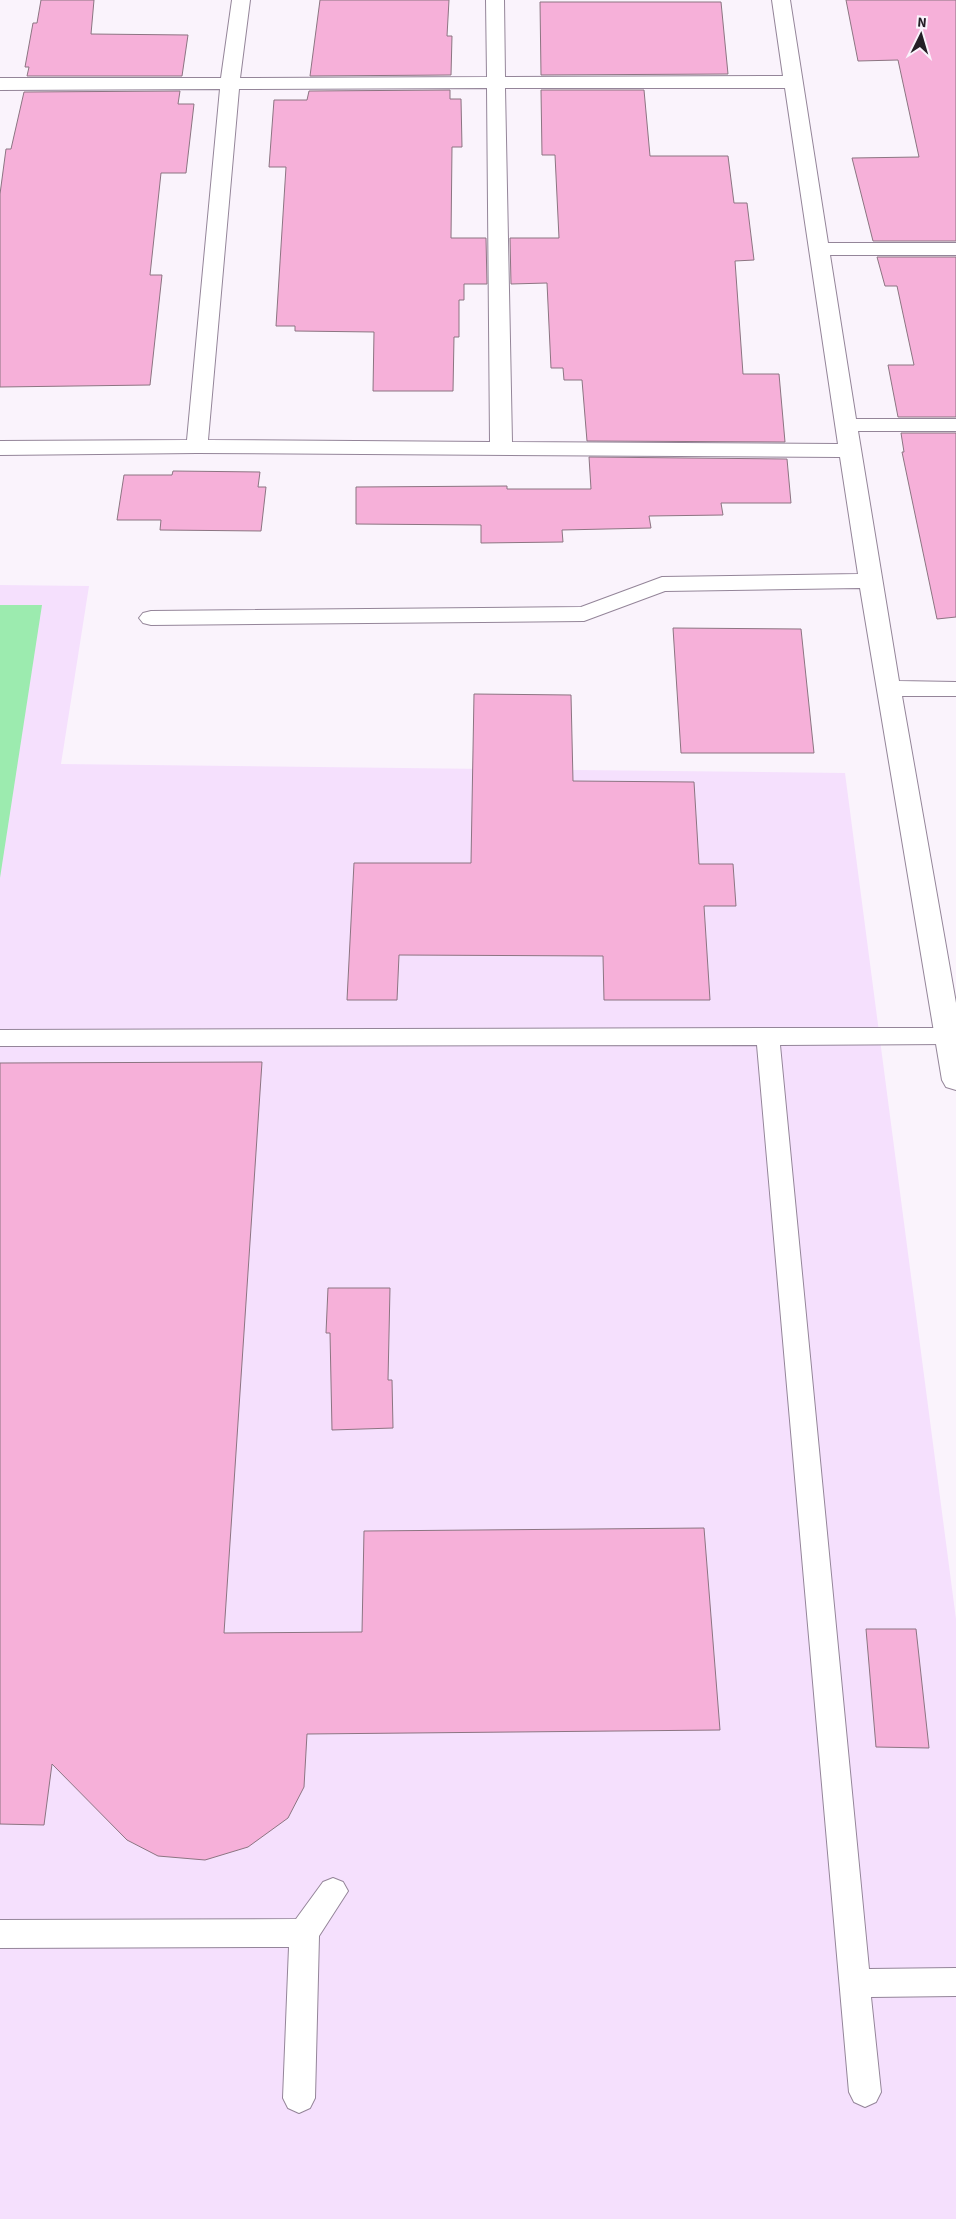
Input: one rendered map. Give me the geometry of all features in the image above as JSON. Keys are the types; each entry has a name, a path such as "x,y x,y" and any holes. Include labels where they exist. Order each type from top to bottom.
{"street":[{"path":"197,446 230,83 242,0"},
{"path":"495,0 501,449"},
{"path":"781,0 821,250 870,581 889,688 946,951 949,1036 956,1080"},
{"path":"0,84 795,82"},
{"path":"821,250 956,249"},
{"path":"847,425 956,425"},
{"path":"0,448 197,446 851,451"},
{"path":"151,618 584,614 662,584 870,581"},
{"path":"889,688 956,689"}],"lane":[{"path":"768,1036 865,2092"},
{"path":"0,1038 949,1036"},
{"path":"299,2098 304,1933 333,1892"},
{"path":"0,1934 304,1933"},
{"path":"855,1983 956,1982"}],"shaded area":[{"path":"0,585 89,586 61,764 845,773 956,1619 956,2219 0,2219"}],"green space":[{"path":"0,605 42,605 0,878"}],"building":[{"path":"41,0 94,0 91,34 188,35 182,76 27,76 29,67 25,67 33,23 37,23"},
{"path":"320,0 449,0 447,36 452,36 451,75 310,76"},
{"path":"846,0 956,0 956,241 873,241 852,158 919,157 898,60 858,61"},
{"path":"540,2 721,2 728,74 541,75"},
{"path":"450,90 450,99 461,99 462,147 452,147 451,238 486,238 487,284 464,284 464,300 459,300 459,337 454,337 453,391 373,391 374,332 295,331 295,326 276,326 286,167 269,167 274,100 307,100 309,91"},
{"path":"541,90 644,90 650,156 728,156 734,203 747,203 754,260 735,261 743,374 779,374 785,442 587,441 582,380 564,380 563,368 551,368 547,283 511,284 510,238 559,238 555,155 542,155"},
{"path":"180,91 178,104 194,104 186,173 161,173 150,275 162,275 150,385 0,387 0,194 6,149 11,149 24,92"},
{"path":"877,257 956,257 956,417 898,417 888,365 914,365 897,286 885,286"},
{"path":"901,433 956,433 956,617 937,619 902,452 904,452"},
{"path":"589,457 787,459 791,503 721,503 723,515 649,516 651,528 562,530 563,542 481,543 481,525 356,524 356,487 507,486 507,489 591,489"},
{"path":"173,471 260,472 258,487 266,487 261,531 160,530 161,520 117,520 124,475 172,475"},
{"path":"673,628 801,629 814,753 681,753"},
{"path":"474,694 571,695 573,781 694,782 699,864 733,864 736,906 704,906 710,1000 604,1000 603,956 399,955 397,1000 347,1000 354,863 471,863"},
{"path":"262,1062 224,1633 362,1632 364,1531 704,1528 720,1730 307,1734 304,1787 288,1818 248,1847 205,1860 158,1856 127,1840 52,1764 44,1825 0,1824 0,1063"},
{"path":"328,1288 390,1288 388,1380 392,1380 393,1428 332,1430 330,1333 326,1333"},
{"path":"866,1629 916,1629 929,1748 876,1747"}]}
